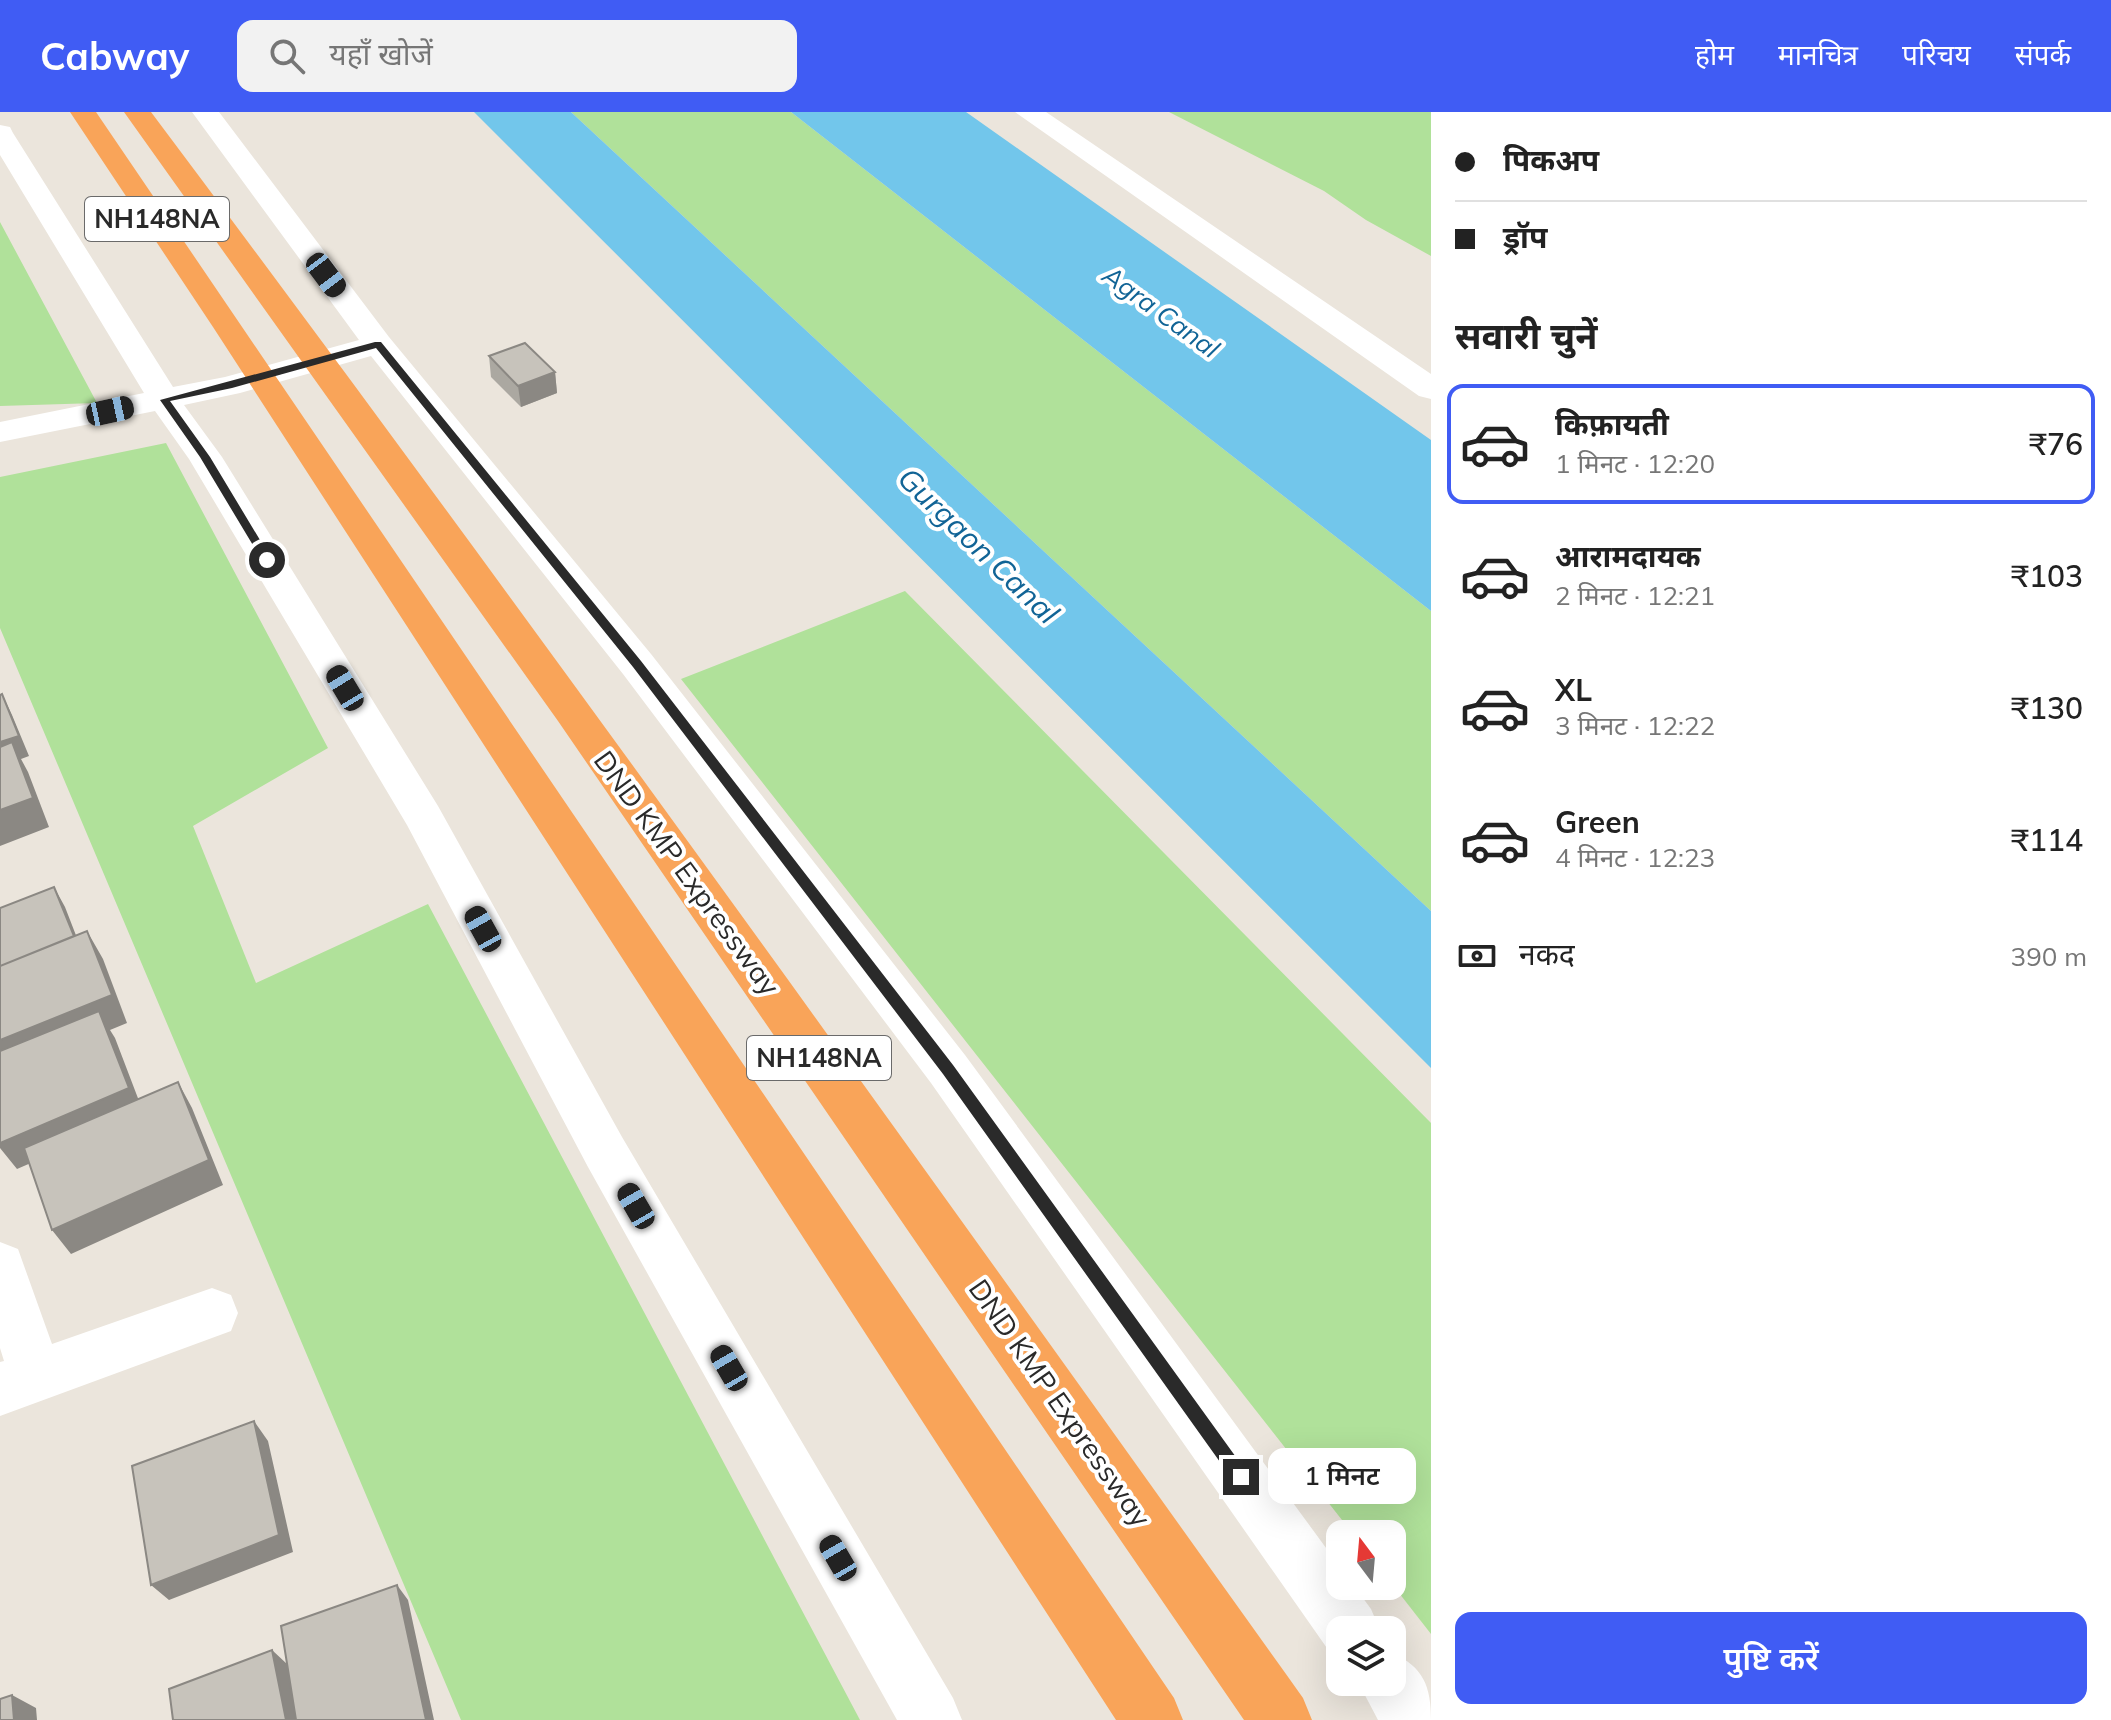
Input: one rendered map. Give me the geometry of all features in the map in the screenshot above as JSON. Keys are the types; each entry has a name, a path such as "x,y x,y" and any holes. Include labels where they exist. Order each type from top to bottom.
{"highway":[{"name":"NH148NA","path":"83,112 292,421 1152,1720"},
{"name":"DND KMP Expressway","path":"137,112 286,311 811,1047 1281,1720"}],"street":[{"path":"205,112 378,344 637,664 948,1069 1340,1616"},
{"path":"1028,112 1431,389"},
{"path":"0,133 164,400 205,457 423,817 605,1152 931,1720"},
{"path":"0,432 229,386 378,344"},
{"path":"0,1266 18,1383 212,1313"},
{"path":"1398,1696 1415,1720"}],"green space":[{"path":"571,112 791,112 1431,611 1431,911"},
{"path":"1169,112 1431,112 1431,256 1366,220 1324,191"},
{"path":"0,222 97,403 0,406"},
{"path":"166,443 328,748 193,826 256,983 428,904 860,1720 461,1720 0,628 0,477"},
{"path":"905,591 1431,1123 1431,1634 1404,1600 1406,1520 1342,1520 681,679"}],"water":[{"name":"Gurgaon Canal","path":"474,112 571,112 1431,911 1431,1068"},
{"name":"Agra Canal","path":"791,112 966,112 1431,440 1431,611"}],"building":[{"path":"525,343 555,372 518,386 489,356"},
{"path":"0,695 19,736 0,742"},
{"path":"12,742 33,798 0,810 0,747"},
{"path":"54,887 74,936 0,966 0,908"},
{"path":"87,931 112,995 0,1040 0,966"},
{"path":"99,1011 129,1088 0,1143 0,1051"},
{"path":"178,1082 209,1160 52,1230 24,1148"},
{"path":"254,1421 279,1535 151,1585 132,1466"},
{"path":"397,1585 426,1720 296,1720 281,1626"},
{"path":"272,1650 286,1720 173,1720 169,1689"},
{"path":"12,1695 14,1720 0,1720 0,1699"}],"route":[{"path":"267,560 205,457 164,400 229,386 378,344 637,664 948,1069 1241,1477"}]}
